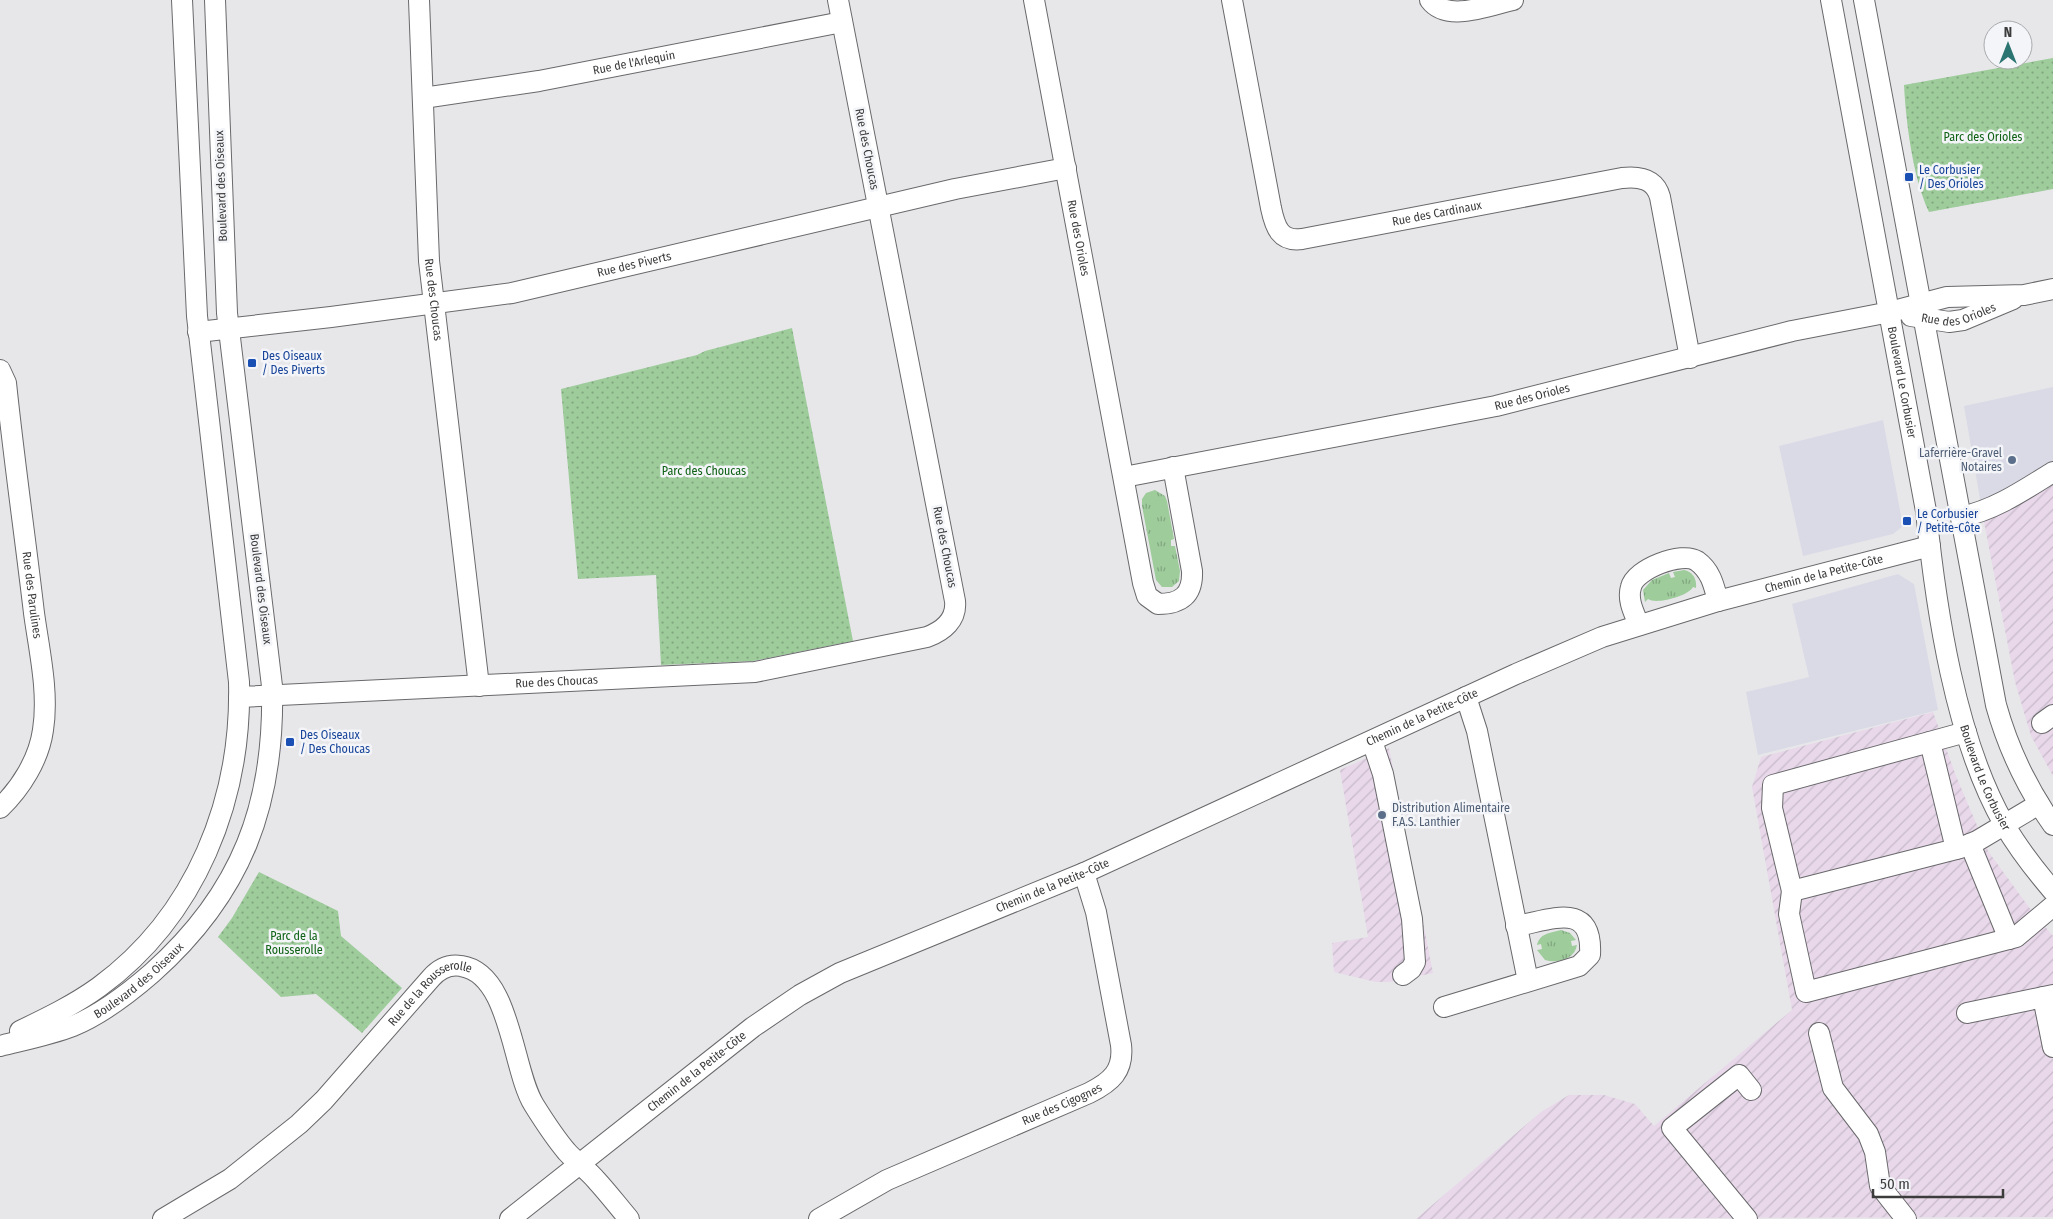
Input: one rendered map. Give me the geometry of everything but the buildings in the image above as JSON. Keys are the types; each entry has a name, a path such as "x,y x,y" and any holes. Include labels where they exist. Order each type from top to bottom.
{"street":[{"name":"Boulevard des Oiseaux","path":"0,1041 64,1009 100,986 135,956 170,915 200,866 227,799 237,747 239,697 198,332 182,0"},
{"name":"Boulevard des Oiseaux","path":"0,1046 73,1026 93,1016 142,981 196,927 229,880 254,827 269,766 272,696 229,328 225,278 215,0"},
{"name":"Rue des Choucas","path":"419,0 428,247 479,686"},
{"name":"Rue des Choucas","path":"239,697 755,672 927,637 939,632 948,624 955,612 955,601 838,0"},
{"name":"Rue des Orioles","path":"1034,0 1145,591 1153,603 1164,604 1187,595 1192,586 1192,572 1173,467"},
{"name":"Rue des Cardinaux","path":"1232,0 1271,208 1276,228 1282,235 1291,239 1302,238 1622,178 1643,178 1655,186 1660,197 1690,358"},
{"path":"1430,0 1438,8 1449,12 1513,0"},
{"name":"Boulevard Le Corbusier","path":"1831,0 1926,511 1951,672 1966,732 1979,771 2004,824 2053,892"},
{"path":"1864,0 1996,705 2010,748 2039,804 2053,825"},
{"name":"Rue de l'Arlequin","path":"423,98 539,81 842,22"},
{"name":"Rue des Piverts","path":"198,332 512,293 973,186 1066,168"},
{"name":"Rue des Orioles","path":"1124,477 1488,408 1792,331 1890,312 1922,311 1949,322 1964,320 2024,295 2053,289"},
{"name":"Rue des Parulines","path":"0,370 6,383 45,715 40,742 27,774 14,793 0,808"},
{"path":"1961,517 1980,512 2002,502 2053,472"},
{"name":"Chemin de la Petite-Côte","path":"510,1219 772,1014 809,990 869,961 1084,873 1567,651 1638,624 1718,601 1930,546"},
{"path":"1638,624 1630,598 1631,585 1640,574 1660,563 1684,558 1698,562 1712,578 1718,601"},
{"path":"1466,697 1476,722 1528,981"},
{"path":"1966,732 1774,786 1772,808 1792,891 1789,914 1806,992 2009,939 2023,932 2053,906"},
{"path":"1372,741 1381,767 1400,858 1416,951 1406,968"},
{"path":"1930,742 1962,846 2009,939"},
{"path":"1792,891 1962,846 2039,804"},
{"name":"Rue des Cigognes","path":"819,1219 887,1180 1089,1093 1105,1084 1117,1074 1122,1058 1119,1034 1096,912 1084,873"},
{"path":"1444,1007 1585,963 1590,955 1584,924 1571,917 1516,926"},
{"name":"Rue de la Rousserolle","path":"163,1219 230,1179 285,1136 324,1100 431,978 441,970 453,966 463,966 475,971 492,989 504,1012 521,1079 529,1097 562,1145 598,1181 628,1219"},
{"path":"1967,1013 2048,996 2053,1048"},
{"path":"1819,1033 1832,1088 1868,1134 1875,1152 1880,1186 1906,1219"},
{"path":"1747,1219 1672,1128 1739,1075 1751,1090"}],"shaded area":[{"path":"2053,387 2053,482 1984,522 1964,406"},
{"path":"1883,420 1903,526 1893,534 1803,556 1779,446"},
{"path":"2053,482 2053,776 2031,736 2015,682 1984,522"},
{"path":"1898,574 1914,584 1938,710 1758,755 1746,692 1809,677 1792,604"},
{"path":"1933,712 1956,776 1988,851 2031,910 2053,936 2053,1217 1416,1219 1541,1112 1569,1095 1604,1095 1635,1104 1654,1126 1792,1010 1752,787 1761,757"},
{"path":"1389,748 1433,973 1389,982 1376,982 1334,972 1332,943 1368,937 1340,770"}],"green space":[{"name":"Parc des Orioles","path":"2053,58 2053,189 1929,212 1923,198 1911,150 1904,85 1987,70 2033,70 2033,62"},
{"name":"Parc des Choucas","path":"792,328 853,641 753,661 661,665 656,575 578,579 561,389 697,355 705,351"},
{"path":"1155,490 1165,496 1167,501 1174,539 1171,540 1171,546 1175,546 1180,571 1179,581 1172,587 1162,587 1156,580 1142,506 1142,499 1146,493"},
{"path":"1684,570 1694,576 1696,588 1693,587 1685,594 1672,599 1652,601 1648,599 1645,602 1643,590 1652,580 1669,573 1671,578 1675,577 1673,572"},
{"name":"Parc de la Rousserolle","path":"259,872 338,911 341,936 402,988 362,1033 316,994 281,997 218,937 232,918"},
{"path":"1561,930 1570,933 1576,940 1571,941 1572,946 1577,945 1576,950 1569,957 1560,961 1545,960 1537,950 1542,949 1541,944 1537,945 1538,941 1546,934"}],"place":[{"name":"Le Corbusier / Des Orioles","path":"1909,177"},
{"name":"Des Oiseaux / Des Piverts","path":"252,363"},
{"name":"Laferrière-Gravel Notaires","path":"2012,460"},
{"name":"Le Corbusier / Petite-Côte","path":"1907,521"},
{"name":"Des Oiseaux / Des Choucas","path":"290,742"},
{"name":"Distribution Alimentaire F.A.S. Lanthier","path":"1382,815"}]}
